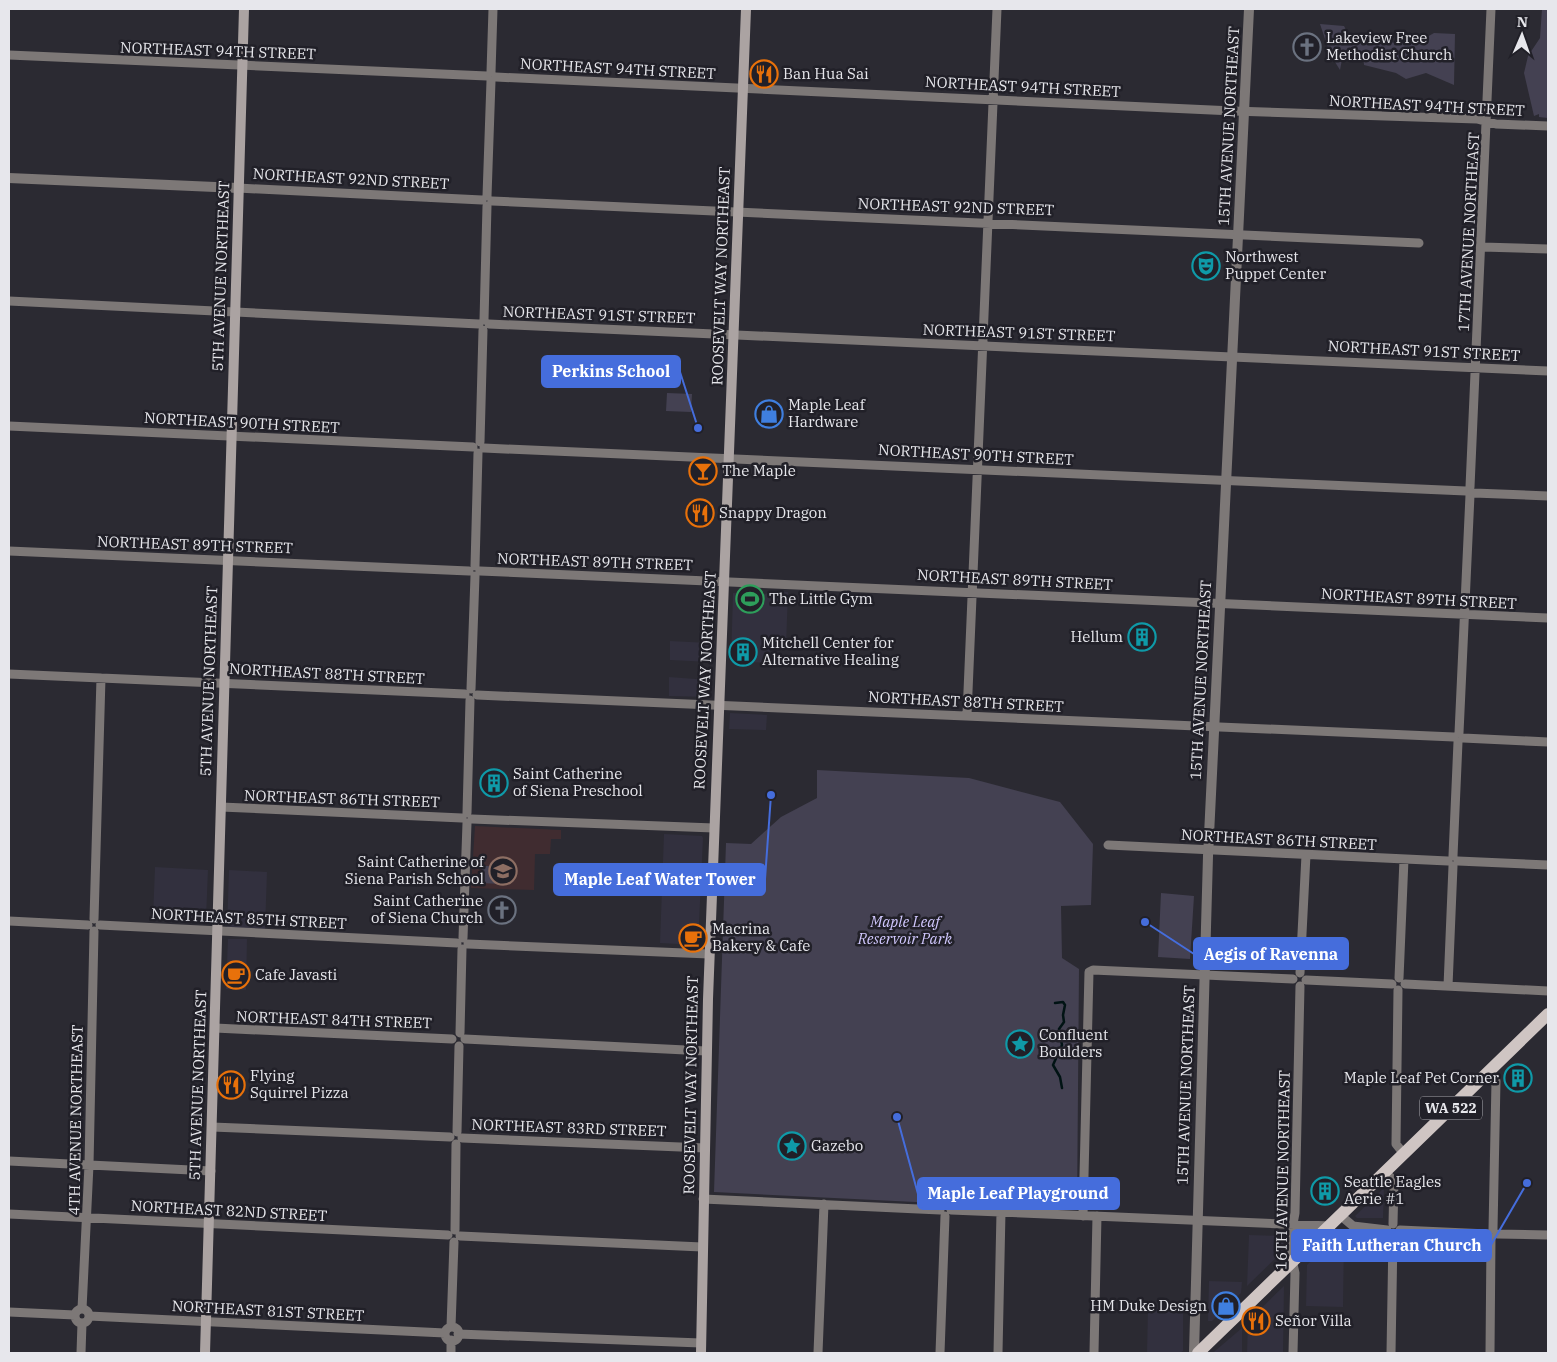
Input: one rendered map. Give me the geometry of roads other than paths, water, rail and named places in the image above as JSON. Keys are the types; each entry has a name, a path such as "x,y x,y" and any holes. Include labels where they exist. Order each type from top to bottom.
{"main road":[{"name":"5TH AVENUE NORTHEAST","path":"205,1353 244,9"},
{"name":"ROOSEVELT WAY NORTHEAST","path":"701,1348 709,954 746,9"},
{"name":"WA 522","path":"1196,1353 1548,1014"}],"street":[{"path":"451,1353 459,1039 493,9"},
{"path":"967,715 997,9"},
{"name":"15TH AVENUE NORTHEAST","path":"1196,1353 1197,1220 1208,851 1249,9"},
{"name":"17TH AVENUE NORTHEAST","path":"1448,986 1488,121 1491,9"},
{"name":"NORTHEAST 94TH STREET","path":"9,55 1488,121 1548,126"},
{"name":"NORTHEAST 92ND STREET","path":"9,178 1418,243"},
{"path":"1482,247 1548,249"},
{"name":"NORTHEAST 91ST STREET","path":"9,301 234,313 1548,371"},
{"name":"NORTHEAST 90TH STREET","path":"9,426 1548,496"},
{"name":"NORTHEAST 89TH STREET","path":"9,551 1548,618"},
{"name":"NORTHEAST 88TH STREET","path":"9,674 1548,742"},
{"name":"4TH AVENUE NORTHEAST","path":"82,1313 89,1165 101,678"},
{"name":"NORTHEAST 86TH STREET","path":"221,808 714,828"},
{"name":"NORTHEAST 86TH STREET","path":"1108,846 1548,866"},
{"name":"16TH AVENUE NORTHEAST","path":"1293,1353 1295,1273 1292,1262 1295,1213 1300,980 1306,855"},
{"path":"1404,859 1396,1144 1404,1154"},
{"name":"NORTHEAST 85TH STREET","path":"9,921 462,944 709,954"},
{"path":"1082,1216 1089,972 1093,970 1548,991"},
{"name":"NORTHEAST 84TH STREET","path":"215,1028 706,1051"},
{"path":"1488,1073 1496,1081 1490,1353"},
{"name":"NORTHEAST 83RD STREET","path":"212,1127 704,1148"},
{"path":"9,1161 210,1171"},
{"path":"1385,1172 1394,1181 1391,1353"},
{"path":"703,1199 946,1212 1001,1212 1330,1226"},
{"path":"818,1353 824,1204"},
{"path":"940,1353 946,1212"},
{"path":"998,1353 1001,1212"},
{"name":"NORTHEAST 82ND STREET","path":"9,1214 702,1247"},
{"path":"1340,1215 1352,1226 1393,1230 1548,1235"},
{"path":"1094,1353 1097,1216"},
{"name":"NORTHEAST 81ST STREET","path":"9,1312 82,1313 206,1323 701,1348"},
{"path":"81,1353 82,1323 87,1321 82,1313"}],"waterway":[{"path":"1055,1003 1063,1002 1065,1005 1064,1022 1059,1029 1062,1045 1053,1065 1060,1077 1062,1088"}],"place":[{"name":"Lakeview Free Methodist Church","path":"1307,47"},
{"name":"Ban Hua Sai","path":"764,74"},
{"name":"Northwest Puppet Center","path":"1206,266"},
{"name":"Maple Leaf Hardware","path":"769,414"},
{"name":"Perkins School","path":"698,428"},
{"name":"The Maple","path":"703,471"},
{"name":"Snappy Dragon","path":"700,513"},
{"name":"The Little Gym","path":"750,599"},
{"name":"Hellum","path":"1142,637"},
{"name":"Mitchell Center for Alternative Healing","path":"743,652"},
{"name":"Saint Catherine of Siena Preschool","path":"494,783"},
{"name":"Maple Leaf Water Tower","path":"771,795"},
{"name":"Saint Catherine of Siena Parish School","path":"503,871"},
{"name":"Saint Catherine of Siena Church","path":"502,910"},
{"name":"Aegis of Ravenna","path":"1145,922"},
{"name":"Macrina Bakery & Cafe","path":"693,938"},
{"name":"Cafe Javasti","path":"236,975"},
{"name":"Confluent Boulders","path":"1020,1044"},
{"name":"Maple Leaf Pet Corner","path":"1518,1078"},
{"name":"Flying Squirrel Pizza","path":"231,1085"},
{"name":"Maple Leaf Playground","path":"897,1117"},
{"name":"Gazebo","path":"792,1146"},
{"name":"Faith Lutheran Church","path":"1527,1183"},
{"name":"Seattle Eagles Aerie #1","path":"1325,1191"},
{"name":"HM Duke Design","path":"1226,1306"},
{"name":"Señor Villa","path":"1256,1321"}],"park label":[{"name":"Maple Leaf Reservoir Park","path":"905,930"}]}
